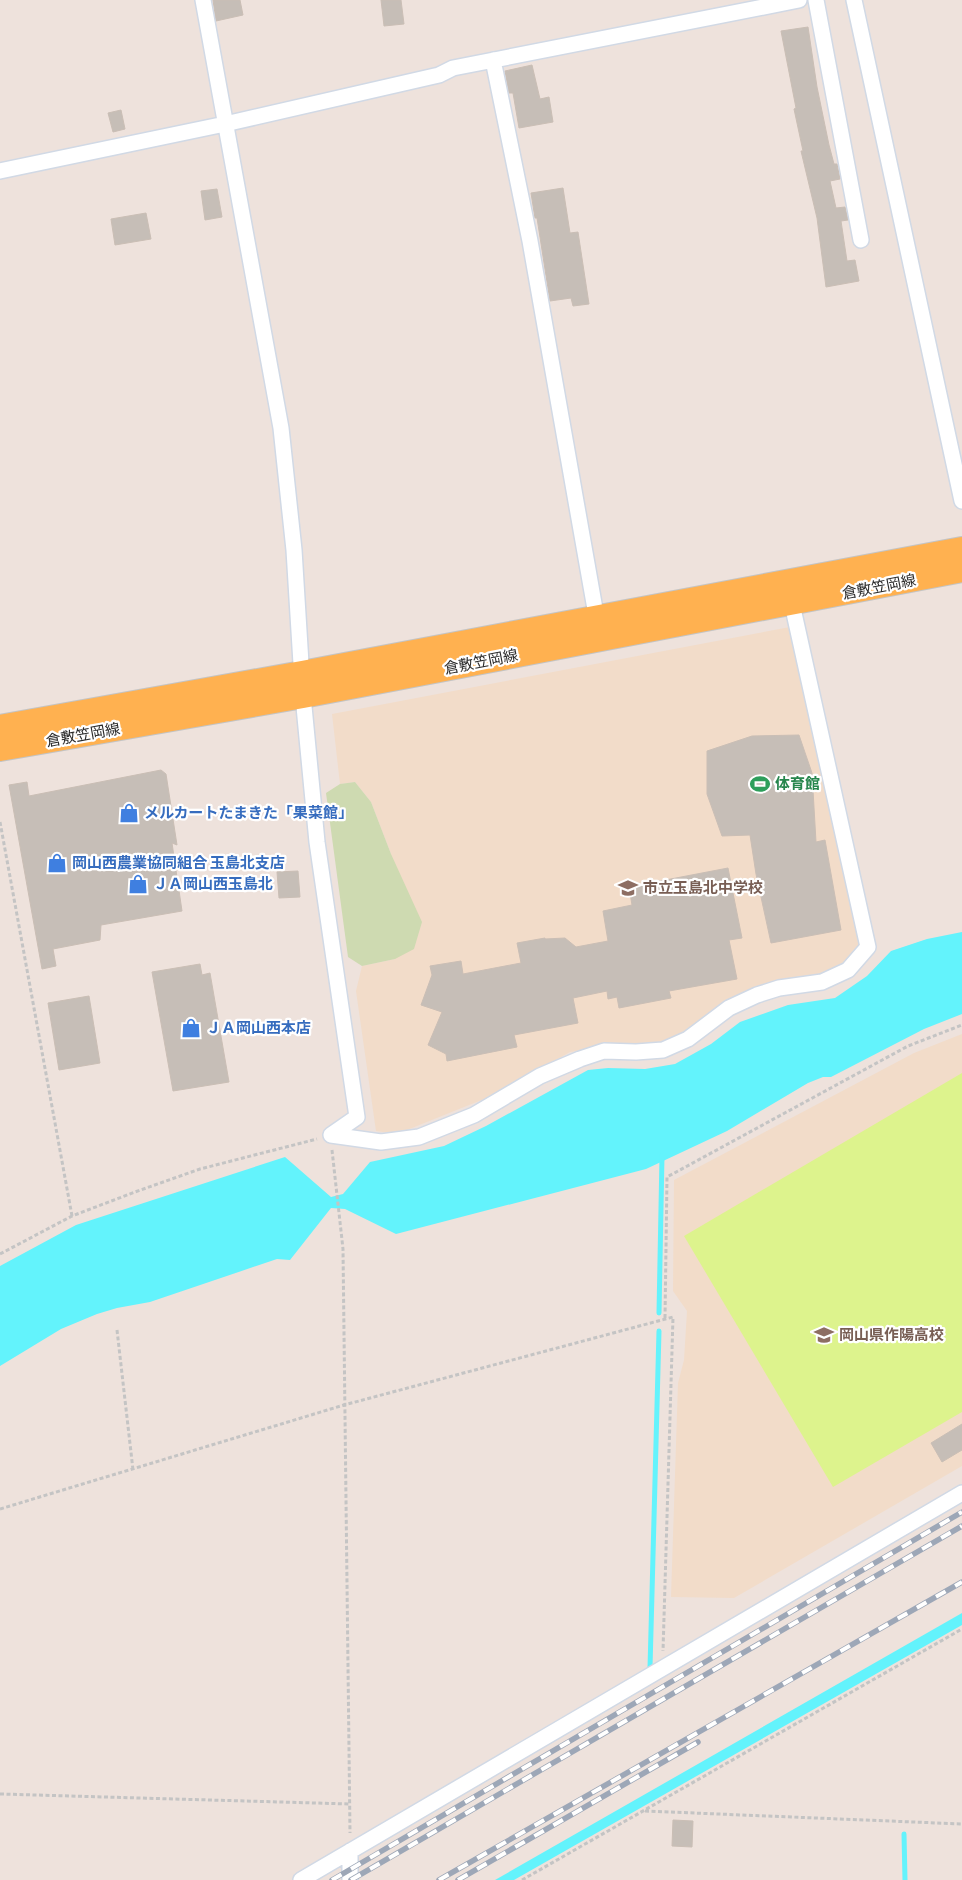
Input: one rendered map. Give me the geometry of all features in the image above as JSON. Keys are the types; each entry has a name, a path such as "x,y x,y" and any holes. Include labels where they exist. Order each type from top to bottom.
{"main road":[{"name":"倉敷笠岡線","path":"0,749 303,696 598,629 793,580 962,548"},
{"name":"倉敷笠岡線","path":"0,727 302,673 598,629 792,604 962,570"}],"street":[{"path":"203,0 281,428 294,550 303,696 317,842 357,1117 331,1135"},
{"path":"0,171 225,124 439,75 453,68 799,0"},
{"path":"816,0 861,240"},
{"path":"854,0 962,500"},
{"path":"493,60 530,241 598,629"},
{"path":"331,1135 381,1142 419,1137 474,1115 540,1076 580,1058 604,1052 663,1050 688,1039 729,1008 757,995 779,988 822,982 848,970 868,947 792,604 793,580"},
{"path":"301,1880 962,1493"},
{"path":"350,1851 350,1880"}],"path":[{"path":"0,822 72,1216"},
{"path":"665,1318 667,1177 908,1046 962,1025"},
{"path":"0,1254 72,1216 200,1169 331,1135 342,1249 350,1851"},
{"path":"0,1508 344,1405 674,1317 662,1669"},
{"path":"117,1330 132,1470"},
{"path":"522,1880 962,1629"},
{"path":"0,1794 350,1804"},
{"path":"644,1811 962,1824"}],"shaded area":[{"name":"市立玉島北中学校","path":"790,627 861,941 847,963 813,977 771,983 717,1007 674,1039 655,1045 612,1045 570,1052 494,1095 397,1134 376,1131 356,991 362,966 395,959 391,854 371,802 355,782 340,784 332,714"},
{"name":"岡山県作陽高校","path":"962,1034 962,1466 734,1598 671,1597 678,1383 684,1360 687,1311 673,1291 674,1180 914,1053"}],"green space":[{"path":"355,782 371,802 391,854 422,922 414,949 395,959 362,966 348,957 326,793 340,784"},
{"path":"962,1073 962,1412 833,1487 684,1236"}],"water":[{"path":"962,932 962,1014 924,1029 831,1077 823,1077 808,1083 727,1131 646,1169 396,1234 345,1209 331,1208 290,1260 277,1259 150,1302 97,1314 61,1329 0,1366 0,1266 76,1225 285,1157 331,1197 343,1194 370,1162 444,1146 486,1126 588,1070 608,1068 645,1069 675,1064 711,1044 740,1022 788,1005 835,998 867,976 891,951 927,939"},
{"path":"962,1613 962,1625 514,1880 495,1880"}],"building":[{"path":"213,0 240,0 243,15 216,21"},
{"path":"381,0 401,0 404,24 384,26"},
{"path":"808,27 817,87 829,145 834,164 837,164 840,179 830,181 836,208 845,207 848,220 841,221 847,261 855,260 859,281 826,287 817,218 801,151 803,151 794,109 796,108 781,31"},
{"path":"532,65 540,99 549,97 553,122 519,128 513,93 509,93 505,71"},
{"path":"121,110 125,129 113,132 108,113"},
{"path":"563,188 570,233 578,232 589,304 573,306 571,298 550,301 537,218 535,218 531,193"},
{"path":"217,189 222,217 205,220 201,191"},
{"path":"146,213 151,239 115,245 111,219"},
{"path":"799,735 812,773 816,842 825,840 841,930 771,943 756,874 750,835 722,836 707,794 707,751 752,736"},
{"path":"161,770 166,774 177,845 172,843 182,911 101,925 100,940 53,949 56,966 42,969 9,785 27,782 29,796"},
{"path":"728,868 742,938 729,940 737,979 669,991 671,998 619,1008 617,997 608,999 607,991 573,998 578,1023 514,1035 517,1047 447,1061 446,1054 428,1045 442,1012 421,1005 432,975 430,966 461,961 463,974 521,963 517,943 545,938 565,938 576,947 608,941 603,911 632,905 629,887"},
{"path":"298,871 300,897 279,898 277,872"},
{"name":"ＪＡ岡山西本店","path":"200,964 202,975 210,973 229,1082 173,1091 152,972"},
{"path":"89,996 100,1063 59,1070 48,1003"},
{"path":"962,1424 962,1450 942,1462 931,1443"},
{"path":"673,1820 693,1821 692,1847 672,1846"}],"waterway":[{"path":"659,1313 662,1156"},
{"path":"650,1668 659,1331"},
{"path":"904,1834 905,1880"}],"railway":[{"path":"332,1880 962,1512"},
{"path":"351,1880 962,1526"},
{"path":"439,1880 962,1582"},
{"path":"458,1880 698,1742"}],"place":[{"name":"体育館","path":"760,784"},
{"name":"メルカートたまきた「果菜館」","path":"129,813"},
{"name":"岡山西農業協同組合 玉島北支店","path":"57,863"},
{"name":"ＪＡ岡山西玉島北","path":"138,884"},
{"name":"市立玉島北中学校","path":"628,888"},
{"name":"ＪＡ岡山西本店","path":"191,1028"},
{"name":"岡山県作陽高校","path":"824,1335"}]}
